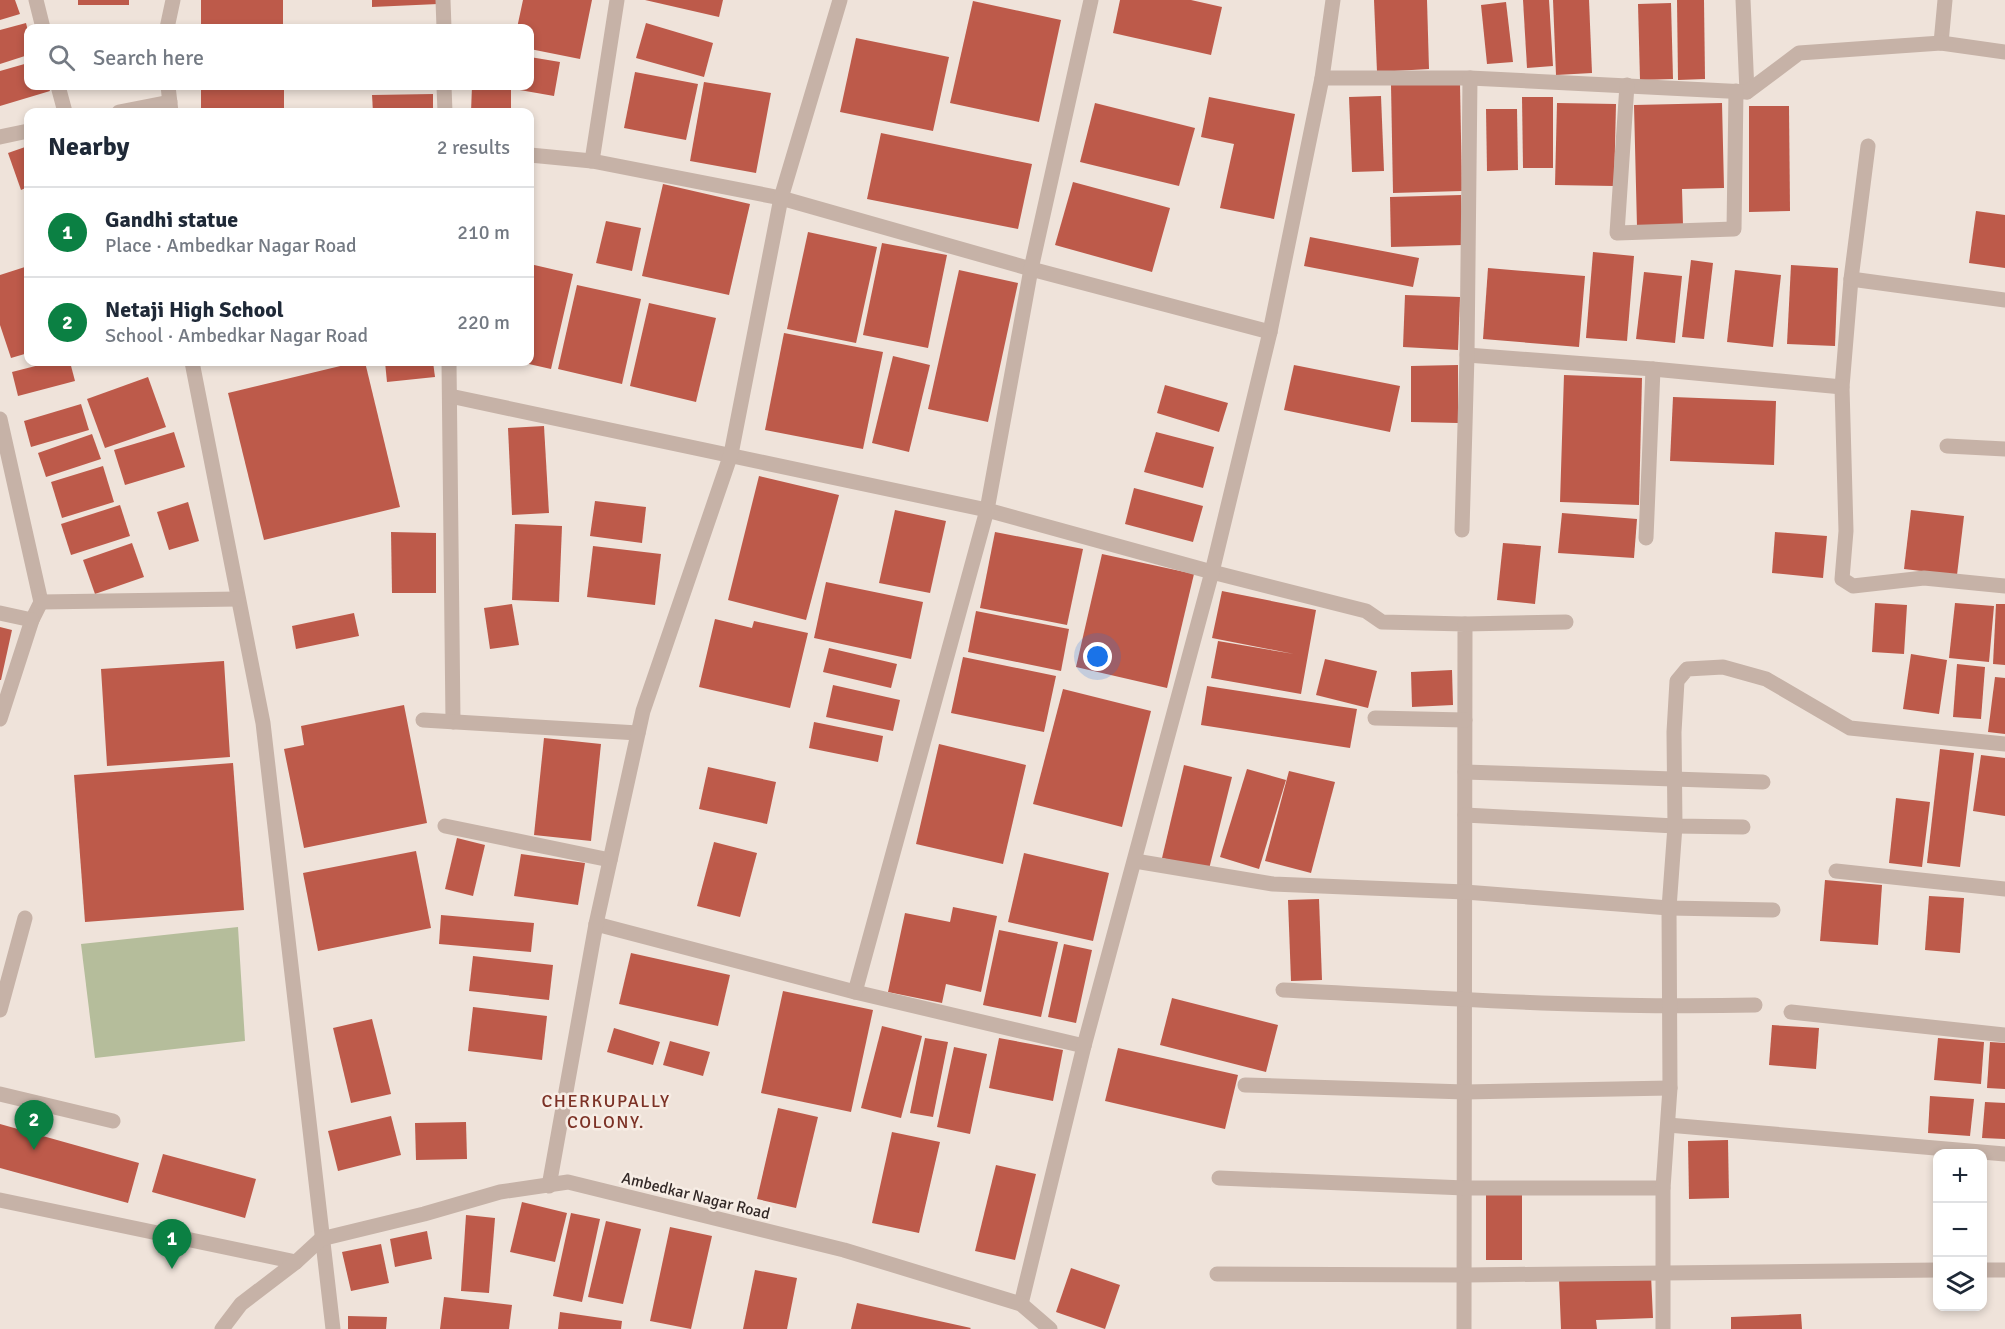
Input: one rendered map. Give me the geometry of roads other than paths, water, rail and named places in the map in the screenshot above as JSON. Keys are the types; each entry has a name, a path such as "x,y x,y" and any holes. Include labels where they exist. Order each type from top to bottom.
{"street":[{"path":"36,0 42,24"},
{"path":"168,24 173,0"},
{"path":"443,0 444,24"},
{"path":"591,161 617,0"},
{"path":"549,1186 596,924 643,711 731,454 781,198 840,0"},
{"path":"855,992 987,510 1031,269 1091,0"},
{"path":"1021,1304 1084,1046 1212,572 1270,332 1322,78 1333,0"},
{"path":"1628,86 1617,233 1734,230 1742,91 1743,0"},
{"path":"1941,43 1945,0"},
{"path":"1322,78 1470,78 1742,91 1799,53 1941,43 2005,52"},
{"path":"1461,530 1467,355 1470,78"},
{"path":"59,90 64,108"},
{"path":"168,90 170,107"},
{"path":"444,90 445,108"},
{"path":"0,136 24,132"},
{"path":"1868,146 1851,279 1842,387 1846,531 1842,579 1853,586 1924,578 2005,586"},
{"path":"534,155 591,161 781,198 1031,269 1270,332"},
{"path":"1851,279 2005,300"},
{"path":"1467,355 1653,369 1842,387"},
{"path":"193,366 263,723 333,1329"},
{"path":"449,366 453,722"},
{"path":"1646,538 1653,369"},
{"path":"450,396 987,510 1212,572 1366,611 1382,622 1465,624 1566,622"},
{"path":"0,418 41,602 32,620 0,719"},
{"path":"1947,446 2005,449"},
{"path":"41,602 238,599"},
{"path":"0,613 32,620"},
{"path":"1464,1329 1465,624"},
{"path":"1663,1329 1663,1188 1670,1088 1669,908 1676,826 1677,681 1687,669 1723,667 1766,679 1850,728 2005,744"},
{"path":"1375,718 1465,720"},
{"path":"423,720 638,733"},
{"path":"1465,772 1763,782"},
{"path":"1465,815 1676,826 1743,827"},
{"path":"445,826 610,860"},
{"path":"1135,861 1273,884 1465,892 1669,908 1773,910"},
{"path":"1836,871 2005,889"},
{"path":"0,1010 25,918"},
{"path":"596,924 855,992 1084,1046"},
{"path":"1283,990 1465,1000 1671,1007 1755,1005"},
{"path":"1791,1012 2005,1035"},
{"path":"1245,1085 1465,1092 1670,1088"},
{"path":"0,1094 113,1120"},
{"path":"1668,1125 2005,1154"},
{"path":"1219,1178 1465,1188 1663,1188"},
{"name":"Ambedkar Nagar Road","path":"321,1239 424,1214 500,1192 568,1182 844,1250 1021,1304 1050,1329"},
{"path":"0,1200 296,1262"},
{"path":"222,1329 241,1304 296,1262 321,1239"},
{"path":"1217,1274 1465,1275 1933,1270"},
{"path":"1987,1270 2005,1270"}],"place":[{"name":"Netaji High School","path":"34,1150"},
{"name":"Gandhi statue","path":"172,1269"}],"district":[{"name":"CHERKUPALLY COLONY.","path":"606,1111"}]}
